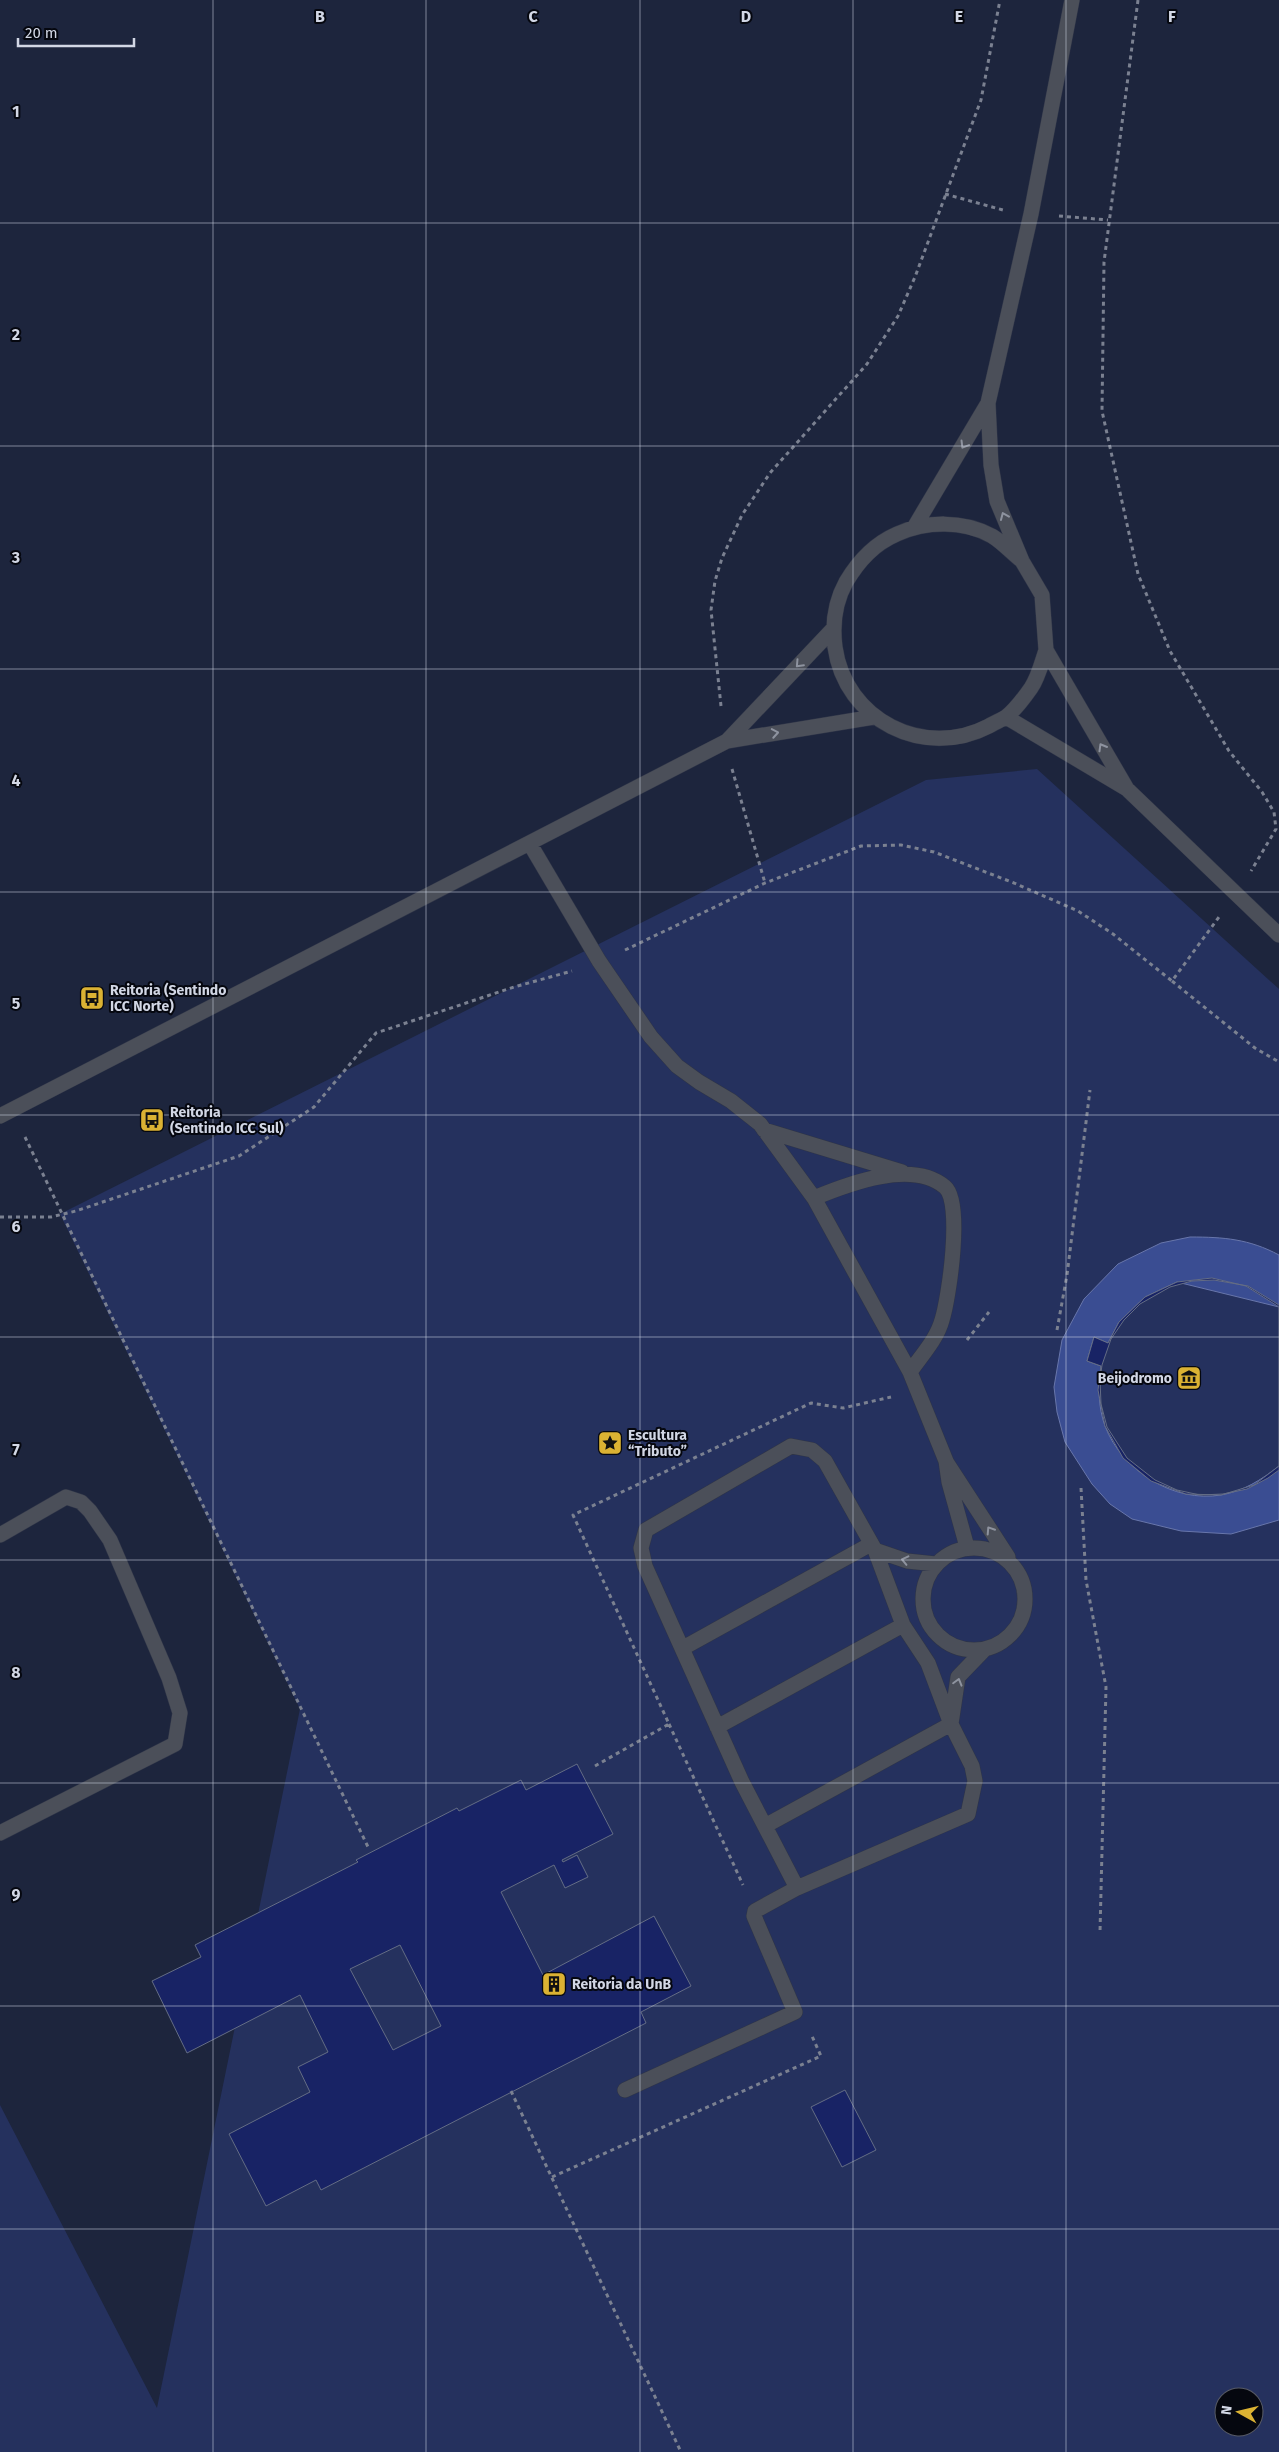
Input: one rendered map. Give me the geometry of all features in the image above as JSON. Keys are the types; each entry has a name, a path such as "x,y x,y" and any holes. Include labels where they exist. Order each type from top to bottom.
{"street":[{"path":"1022,561 992,536 954,524 915,526 883,540 857,563 840,594 833,629 837,662 851,692 874,717 905,734 940,739 974,733 1006,717 1032,687 1046,650 1042,595 1022,561 997,502 991,465 988,403 1031,214 1072,0"},
{"path":"915,526 988,403"},
{"path":"727,741 833,629"},
{"path":"1046,650 1127,789"},
{"path":"0,1116 727,741 874,717"},
{"path":"1006,717 1127,789 1279,936"},
{"path":"530,844 598,961 650,1037 676,1066 731,1101 760,1124 814,1198 910,1372 946,1461 1017,1571 1024,1586 1025,1603 1021,1619 1013,1633 999,1644 984,1650 968,1650 952,1646 939,1638 929,1625 923,1609 922,1593 926,1578 936,1564 955,1550 967,1547 981,1547 995,1551 1007,1559 1017,1571"},
{"path":"764,1130 908,1174 935,1180 947,1188 953,1202 950,1283 942,1322 910,1372"},
{"path":"814,1198 846,1184 877,1177 908,1174"},
{"path":"625,2090 795,2012 756,1922 755,1911 797,1888 968,1814 976,1781 972,1766 951,1724 928,1662 903,1625 873,1547 825,1461 812,1450 792,1446 646,1530 641,1548 645,1566 717,1727 797,1888"},
{"path":"946,1461 949,1482 967,1547"},
{"path":"0,1534 66,1497 81,1502 90,1511 110,1540 169,1678 180,1713 175,1744 0,1833"},
{"path":"873,1547 907,1561 936,1564"},
{"path":"683,1648 873,1547"},
{"path":"717,1727 903,1625"},
{"path":"951,1724 958,1677 984,1650"},
{"path":"765,1826 951,1724"}],"path":[{"path":"721,705 711,610 715,581 722,558 742,515 770,473 867,364 898,316 915,277 981,100 1000,0"},
{"path":"1138,0 1104,262 1102,410 1138,574 1170,651 1229,751 1262,792 1274,812 1276,829 1236,894 1172,981"},
{"path":"945,194 997,209"},
{"path":"1053,216 1108,220"},
{"path":"733,776 765,884"},
{"path":"616,954 765,884 861,846 901,845 934,852 1014,883 1078,911 1113,934 1255,1048 1279,1062"},
{"path":"0,1217 51,1217 240,1156 314,1107 376,1033 514,987 576,970"},
{"path":"1057,1330 1067,1275 1090,1090"},
{"path":"25,1137 60,1214 369,1849"},
{"path":"1081,1488 1086,1580 1106,1687 1100,1932"},
{"path":"669,1724 755,1911"},
{"path":"552,2177 821,2056 808,2029"},
{"path":"512,2091 681,2452"}],"shaded area":[{"path":"0,0 1279,0 1279,2452 0,2452"},
{"path":"1037,769 1279,989 1279,2452 0,2452 0,2105 157,2408 300,1709 60,1214 926,780"},
{"path":"1190,1237 1247,1242 1279,1255 1279,1307 1177,1282 1145,1297 1119,1322 1108,1343 1094,1337 1087,1361 1101,1366 1099,1389 1101,1411 1105,1426 1113,1442 1137,1470 1168,1489 1185,1494 1221,1495 1237,1491 1252,1484 1279,1466 1279,1520 1231,1534 1181,1531 1132,1519 1110,1504 1092,1484 1065,1442 1057,1412 1054,1387 1062,1340 1084,1299 1118,1264 1161,1243"}],"building":[{"name":"Beijodromo","path":"1212,1278 1246,1286 1279,1307 1279,1466 1254,1485 1221,1495 1186,1494 1151,1481 1123,1458 1105,1426 1098,1390 1101,1366 1087,1361 1094,1337 1108,1343 1119,1322 1145,1297 1177,1282"},
{"name":"Beijodromo","path":"1214,1280 1248,1286 1279,1305 1279,1470 1247,1489 1223,1494 1200,1495 1177,1490 1155,1480 1127,1458 1107,1427 1101,1404 1100,1380 1102,1365 1111,1339 1124,1320 1140,1304 1170,1287 1192,1281"},
{"name":"Reitoria da UnB","path":"577,1764 613,1834 562,1860 563,1862 577,1855 588,1877 565,1888 554,1865 501,1892 543,1975 654,1916 691,1986 641,2012 646,2023 321,2190 316,2180 266,2206 229,2134 310,2092 298,2067 328,2052 300,1995 187,2053 152,1981 201,1957 195,1945 358,1862 356,1860 457,1808 459,1811 521,1780 526,1790","holes":["400,1945 441,2026 393,2050 350,1969"]},
{"path":"845,2090 876,2150 842,2167 811,2107"}],"place":[{"name":"Reitoria (Sentindo ICC Norte)","path":"92,998"},
{"name":"Reitoria (Sentindo ICC Sul)","path":"152,1120"},
{"name":"Beijodromo","path":"1189,1378"},
{"name":"Escultura “Tributo”","path":"610,1443"},
{"name":"Reitoria da UnB","path":"554,1984"}]}
